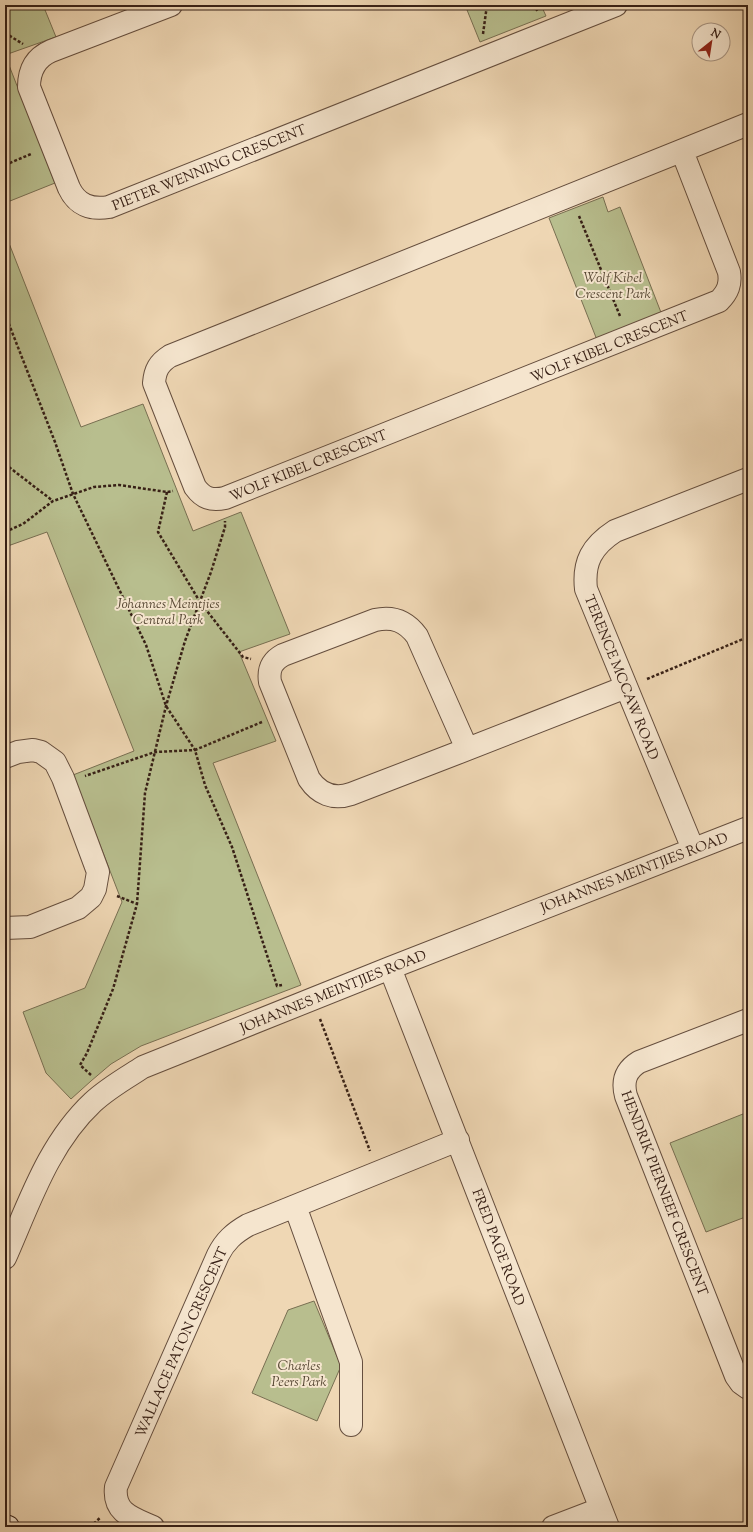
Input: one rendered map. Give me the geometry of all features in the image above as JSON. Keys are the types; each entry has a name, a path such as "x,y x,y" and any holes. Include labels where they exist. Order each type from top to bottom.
{"street":[{"name":"PIETER WENNING CRESCENT","path":"171,5 51,51 42,56 31,70 29,88 69,188 77,200 91,208 109,207 616,5"},
{"name":"WOLF KIBEL CRESCENT","path":"682,151 729,272 729,289 719,301 225,498 216,500 207,499 200,494 195,487 154,383 156,371 163,360 748,124"},
{"name":"TERENCE MCCAW ROAD","path":"693,849 586,589 585,577 591,555 597,545 605,537 615,531 748,480"},
{"path":"467,749 417,636 406,624 399,620 383,618 375,620 283,655 273,663 270,669 270,682 309,779 319,791 334,797 343,797 351,794 467,749 626,687"},
{"path":"5,757 26,750 41,752 55,762 63,778 98,872 95,889 91,897 78,908 30,927 5,928"},
{"name":"JOHANNES MEINTJIES ROAD","path":"5,1258 43,1172 66,1132 81,1115 107,1091 125,1078 157,1061 748,828"},
{"name":"FRED PAGE ROAD","path":"390,968 604,1518"},
{"name":"HENDRIK PIERNEEF CRESCENT","path":"748,1020 639,1062 628,1071 624,1083 626,1096 736,1376 748,1388"},
{"name":"WALLACE PATON CRESCENT","path":"153,1527 131,1517 120,1508 115,1494 116,1487 218,1254 229,1238 248,1225 458,1140"},
{"path":"295,1206 351,1362 351,1424"},
{"path":"553,1527 604,1518"}],"path":[{"path":"5,165 52,145"},
{"path":"579,215 622,322"},
{"path":"5,314 55,442 73,494 146,645 166,706 195,750 205,785 232,847 277,986 284,985"},
{"path":"5,464 53,501"},
{"path":"5,532 23,524 53,501 94,487 119,485 167,492 195,487"},
{"path":"167,492 158,532 200,602 243,657 273,663"},
{"path":"107,1091 80,1065 87,1053 113,989 138,904 145,793 166,706 185,642 225,528 225,498"},
{"path":"626,687 748,637"},
{"path":"63,778 78,778 155,752 195,750 283,714"},
{"path":"319,1016 378,1172"}],"green space":[{"path":"5,5 43,5 56,37 5,55"},
{"path":"465,5 541,5 546,16 480,42"},
{"path":"5,55 55,183 5,203"},
{"name":"Wolf Kibel Crescent Park","path":"603,197 608,212 620,207 662,315 597,340 549,218"},
{"name":"Johannes Meintjies Central Park","path":"5,233 81,427 143,404 193,531 241,512 290,634 239,652 276,741 213,763 301,985 141,1046 111,1064 71,1099 46,1073 23,1012 85,988 122,902 73,775 134,751 47,532 5,547"},
{"path":"748,1112 748,1216 706,1232 670,1143"},
{"name":"Charles Peers Park","path":"314,1301 341,1366 317,1421 252,1393 288,1310"}]}
